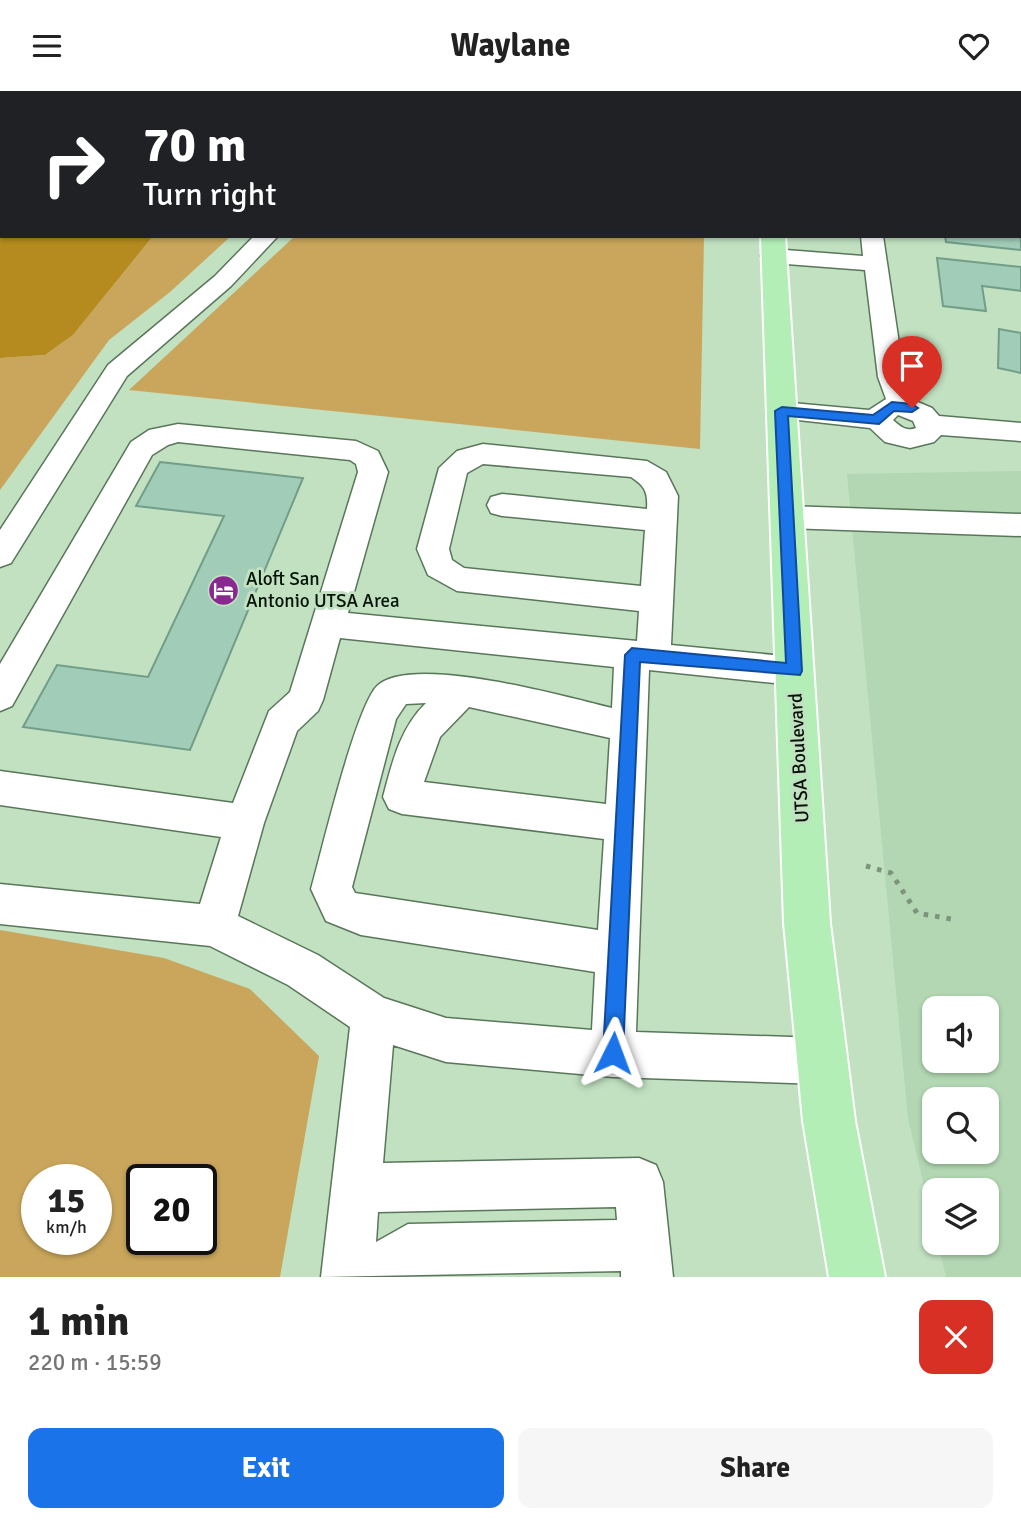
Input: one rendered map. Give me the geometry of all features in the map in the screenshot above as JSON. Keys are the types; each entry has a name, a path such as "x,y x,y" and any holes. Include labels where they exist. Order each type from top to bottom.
{"main road":[{"name":"UTSA Boulevard","path":"773,246 807,923 821,1062 857,1277"}],"lane":[{"path":"0,555 117,370 223,281 265,238"},
{"path":"773,246 868,245 891,377 888,433 908,439 925,436 930,425 1021,432"},
{"path":"782,411 890,413"},
{"path":"0,696 141,449 159,437 178,433 356,451 368,459 373,472 306,700 282,722 245,823 214,926"},
{"path":"613,1053 629,727 657,600 663,496 656,479 637,468 483,454 467,458 454,468 433,549 439,567 457,579 657,600"},
{"path":"502,505 661,521"},
{"path":"787,517 1021,525"},
{"path":"330,624 794,671"},
{"path":"618,954 361,915 341,907 331,889 386,700 400,690 419,687 463,692 629,727"},
{"path":"463,692 438,711 421,731 402,797 624,824"},
{"path":"0,788 245,823"},
{"path":"0,904 214,926 303,970 373,1017 446,1040 613,1053 821,1062"},
{"path":"346,1277 373,1017"},
{"path":"354,1188 639,1182 646,1261 408,1249 389,1263 383,1277"}],"path":[{"path":"866,866 891,873 918,913 957,920"}],"shaded area":[{"path":"0,238 151,238 73,335 45,355 0,358"},
{"path":"151,238 229,238 170,292 109,340 0,490 0,358 45,355 73,335"},
{"path":"293,238 704,238 700,449 129,390"},
{"path":"1021,471 1021,1277 946,1277 941,1255 999,1255 999,1178 922,1178 908,1118 847,474"},
{"path":"0,930 164,958 250,989 319,1056 280,1277 0,1277"}],"building":[{"path":"945,238 1021,238 1021,250 946,242"},
{"path":"937,258 1021,267 1021,291 982,286 986,311 943,306"},
{"path":"999,329 1021,333 1021,373 998,368"},
{"name":"Aloft San Antonio UTSA Area","path":"160,462 303,478 190,750 23,727 57,665 148,677 224,516 136,506"}],"place":[{"name":"Aloft San Antonio UTSA Area","path":"223,590"}],"route":[{"path":"613,1053 632,655 794,671 782,411 879,420 880,414 892,406 912,408"}]}
